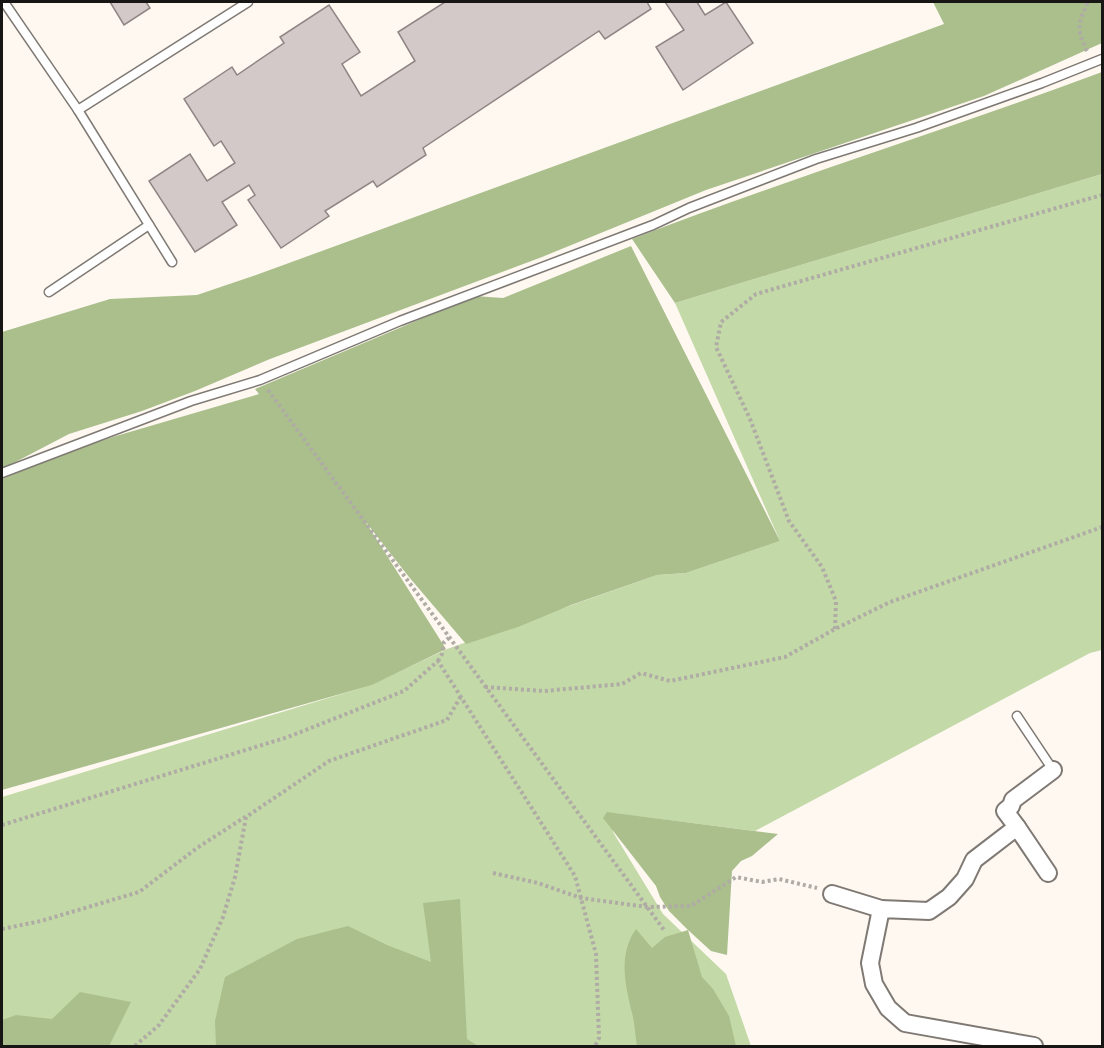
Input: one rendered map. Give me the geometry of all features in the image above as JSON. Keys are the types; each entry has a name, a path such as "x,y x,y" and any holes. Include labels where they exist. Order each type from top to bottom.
{"street":[{"path":"1048,873 1005,811 1018,794 1053,770"},
{"path":"832,894 881,909 929,911 949,897 965,879 974,860 1017,827"},
{"path":"881,909 870,963 874,984 888,1008 905,1023 1034,1047"}],"lane":[{"path":"4,2 78,110 172,262"},
{"path":"78,110 248,2"},
{"path":"2,473 191,401 260,380 400,321 653,225 689,208 816,159 916,128 1042,83 1102,58"},
{"path":"49,292 149,225"},
{"path":"1017,716 1053,770"}],"path":[{"path":"1088,2 1078,22 1082,41 1093,62"},
{"path":"835,629 836,601 832,590 822,567 789,521 750,419 716,346 721,322 756,294 1102,195"},
{"path":"260,380 663,930"},
{"path":"485,687 544,690 622,684 641,674 670,681 785,657 890,602 1102,527"},
{"path":"2,825 288,736 404,691 438,661 444,642 449,638"},
{"path":"438,661 576,876 596,954 599,1038 595,1047"},
{"path":"2,929 41,921 139,892 197,848 329,761 447,720 461,696"},
{"path":"135,1047 159,1025 200,969 223,917 235,877 246,817"},
{"path":"493,873 538,883 581,898 646,907 691,906 736,877 762,882 779,879 806,884 832,894"}],"green space":[{"path":"933,2 1102,2 1102,43 984,96 706,190 542,257 270,359 195,391 142,411 69,434 2,469 2,332 110,299 197,295 256,275 944,24"},
{"path":"1102,72 1102,174 675,303 632,239 749,196"},
{"path":"1102,174 1102,650 1090,653 755,831 612,813 613,832 663,914 726,974 751,1046 2,1046 2,797 371,685 447,649 657,575 686,573 780,541 675,303"},
{"path":"631,246 780,541 686,573 657,575 466,644 365,521 446,649 372,685 2,790 2,479 67,452 259,394 255,389 475,296 503,298"},
{"path":"607,812 778,834 752,856 741,861 732,871 727,955 711,951 669,911 656,886 603,818"},
{"path":"460,899 467,1039 478,1046 216,1046 215,1021 225,977 297,939 348,926 387,945 431,962 423,903"},
{"path":"636,929 652,948 665,937 688,930 702,977 713,989 729,1016 736,1046 637,1046 625,970 627,949"},
{"path":"80,992 131,1002 109,1046 2,1046 2,1020 16,1015 52,1019"}],"building":[{"path":"110,2 146,2 150,8 124,25"},
{"path":"445,2 647,2 651,9 605,39 599,31 423,148 426,155 377,187 373,181 325,211 329,216 281,248 248,200 255,195 249,185 222,202 237,225 195,252 149,181 190,154 207,181 235,163 221,141 214,146 184,99 232,67 237,75 284,43 280,37 329,5 360,52 342,64 361,96 415,61 398,32"},
{"path":"665,2 697,2 705,15 726,2 753,43 683,90 656,47 684,30"}]}
